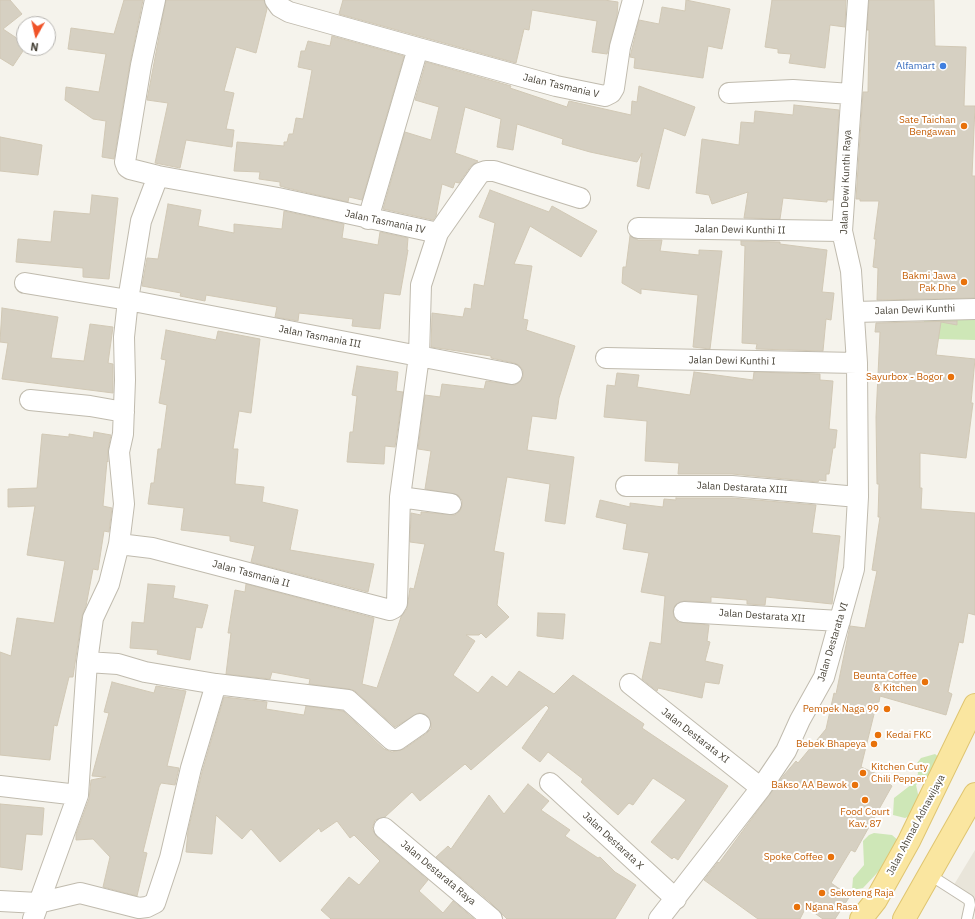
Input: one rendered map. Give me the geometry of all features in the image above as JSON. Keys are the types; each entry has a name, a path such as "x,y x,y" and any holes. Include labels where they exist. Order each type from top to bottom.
{"main road":[{"name":"Jalan Ahmad Adnawijaya","path":"861,919 876,900 909,841 975,705"},
{"path":"904,919 975,794"}],"street":[{"name":"Jalan Tasmania IV","path":"155,0 141,65 125,162 127,167 130,169 158,176 278,198 438,233 480,174 486,171 494,171 580,198"},
{"name":"Jalan Tasmania V","path":"275,0 280,7 289,12 556,86 606,96 611,93 614,88 620,47 633,0"},
{"name":"Jalan Dewi Kunthi Raya","path":"857,363 851,271 842,231 858,0"},
{"path":"368,218 418,48"},
{"path":"729,93 793,90 851,94"},
{"path":"36,911 78,795 87,662 92,618 109,584 119,544 124,504 119,452 123,434 124,337 128,300 142,221 158,176"},
{"name":"Jalan Dewi Kunthi II","path":"638,228 842,231"},
{"path":"438,233 421,285 419,356 400,497 451,504"},
{"name":"Jalan Tasmania III","path":"25,283 128,300 512,374"},
{"name":"Jalan Dewi Kunthi","path":"854,312 975,309"},
{"name":"Jalan Dewi Kunthi I","path":"606,358 857,363"},
{"name":"Jalan Destarata VI","path":"658,919 676,899 761,788 786,751 800,720 824,677 854,569 858,497 857,363"},
{"path":"30,400 90,406 124,412"},
{"name":"Jalan Destarata XIII","path":"626,486 732,486 858,497"},
{"name":"Jalan Tasmania II","path":"119,544 152,548 390,610 394,608 397,603 400,497"},
{"name":"Jalan Destarata XII","path":"684,612 840,621"},
{"path":"87,662 118,664 145,672 216,684 348,700 392,740 397,740 420,724"},
{"path":"0,901 36,911 80,893 140,908 147,907 155,902 170,858 191,768 216,684"},
{"name":"Jalan Destarata XI","path":"630,684 761,788"},
{"name":"Jalan Destarata X","path":"550,783 676,899"},
{"path":"0,786 78,795"},
{"name":"Jalan Destarata Raya","path":"384,828 492,919"}],"lane":[{"path":"930,875 969,900 970,905 967,919"}],"shaded area":[{"path":"975,850 975,898 952,888"}],"green space":[{"path":"975,305 975,340 938,339 924,325 924,319"},
{"path":"935,754 940,758 931,778 921,780 916,785 920,803 910,816 905,818 893,815 894,798 912,784 918,774 917,763 921,758"},
{"path":"874,833 892,835 899,841 886,868 879,871 863,888 852,890 853,878 864,865 863,841 869,835"}],"building":[{"path":"0,0 10,0 22,14 16,16 16,19 3,29 16,38 16,56 20,56 13,66 0,58"},
{"path":"124,0 143,0 130,63 114,159 102,157 106,121 93,119 65,100 66,87 99,92 106,54 68,49 71,28 114,34"},
{"path":"166,0 264,0 267,9 256,53 236,47 224,91 234,93 226,129 234,130 232,147 186,140 180,168 155,163 168,103 147,100"},
{"path":"343,0 604,0 618,2 617,16 607,54 592,52 597,21 532,10 529,30 524,29 516,63 339,14"},
{"path":"686,0 730,9 722,49 708,46 703,78 634,68 635,58 630,57 639,20 659,24 662,7 685,11"},
{"path":"772,0 846,0 845,27 830,25 825,68 789,63 791,54 778,53 778,49 765,47"},
{"path":"869,0 934,0 935,46 966,47 964,106 975,106 972,176 975,176 975,298 877,300 878,268 873,267 876,239 874,239 879,201 860,201 860,199 856,199 863,92 868,92 869,30 867,30"},
{"path":"332,36 404,56 362,200 349,197 348,202 280,186 280,182 259,179 260,172 234,171 237,142 284,146 284,142 287,142 289,134 293,134 296,118 303,119 312,70 298,67 301,51 305,51 308,41 330,46"},
{"path":"426,62 511,86 510,88 567,107 569,101 631,115 632,101 637,102 639,86 695,107 685,136 664,128 649,189 637,186 642,153 637,162 590,152 562,144 563,139 517,124 513,150 497,147 501,119 465,107 455,153 478,161 471,166 459,183 455,182 453,188 442,184 436,216 433,220 383,209 405,132 431,140 439,107 415,100"},
{"path":"794,105 839,110 833,200 827,200 827,202 783,198 780,219 744,218 748,192 712,204 709,195 696,193 702,139 739,145 741,122 754,123 755,111 793,115"},
{"path":"0,137 42,145 38,175 0,171"},
{"path":"490,190 549,212 552,206 597,231 581,257 530,226 514,264 532,266 523,319 528,320 526,330 575,346 559,398 556,419 532,416 527,450 574,457 565,524 545,521 550,484 507,477 494,551 504,553 497,605 509,617 486,638 481,633 479,635 466,635 475,641 453,675 478,693 492,676 507,687 519,671 554,694 573,675 644,724 642,728 728,786 678,860 674,857 672,859 651,842 686,800 653,778 633,805 629,803 618,815 581,782 583,779 548,752 540,762 522,748 549,708 546,705 471,770 465,764 420,801 412,792 385,817 375,820 372,829 377,837 428,880 419,891 443,913 453,901 474,919 331,919 321,910 349,877 359,885 380,861 354,835 350,838 337,821 321,832 319,828 280,862 251,829 242,839 216,815 212,854 186,852 188,831 202,772 224,697 267,702 266,709 304,715 306,706 343,711 384,749 392,752 404,749 427,733 431,729 431,723 425,714 419,713 395,727 355,691 309,684 310,679 272,672 270,679 226,674 231,633 228,633 235,590 245,592 246,584 374,618 362,684 377,688 401,617 407,609 410,588 414,589 425,544 410,542 411,513 421,515 421,512 455,515 460,511 462,506 462,500 458,495 425,489 431,451 418,449 425,395 440,397 442,384 484,389 486,381 515,385 520,382 523,377 523,370 519,365 514,363 491,358 491,356 431,347 432,313 463,317 465,308 471,309 474,284 484,286 495,223 479,217"},
{"path":"92,195 118,198 109,279 83,277 83,268 16,262 18,239 51,242 54,211 90,214"},
{"path":"168,204 201,210 198,226 234,233 234,224 282,229 284,211 344,224 342,238 378,245 380,232 408,238 408,250 400,295 384,293 380,329 352,326 353,319 299,313 298,321 275,317 277,307 206,295 205,301 180,296 181,293 142,286 147,258 158,259"},
{"path":"630,236 638,240 662,240 660,251 699,255 699,250 722,251 710,349 693,347 698,295 641,289 641,294 622,283 623,267 626,267"},
{"path":"741,241 780,242 780,244 827,250 822,292 834,293 831,320 826,319 823,351 756,349 757,344 742,343 745,246 741,245"},
{"path":"2,308 58,317 51,358 84,361 90,324 113,327 108,363 113,364 113,393 2,379 8,343 0,342"},
{"path":"957,321 957,325 941,322 936,355 975,359 971,403 973,403 966,458 920,453 920,488 922,488 921,509 975,513 975,615 968,613 963,643 959,642 948,692 952,694 946,715 880,696 879,702 877,702 861,767 877,774 892,786 855,852 851,850 831,883 850,896 835,919 823,919 806,907 800,919 758,919 704,880 718,862 719,863 784,775 796,761 798,763 826,729 834,693 836,694 850,626 865,628 877,571 872,570 880,517 878,517 879,484 877,484 876,417 880,332 875,332 876,323"},
{"path":"166,330 216,340 218,331 260,339 251,413 239,411 233,449 238,449 235,484 264,487 262,502 298,510 290,550 374,564 368,592 251,562 255,546 230,541 230,536 181,530 184,508 148,504 151,483 154,483 158,449 161,449 167,405 159,403 166,360 161,359"},
{"path":"357,366 398,372 396,391 403,392 395,447 385,446 384,464 347,462 350,432 353,432 357,396 352,395"},
{"path":"694,372 753,380 754,372 820,374 820,380 833,381 829,429 837,430 835,448 833,448 829,474 826,474 826,481 819,480 818,482 732,474 678,474 679,463 645,461 647,421 604,417 607,385 615,386 617,373 639,375 637,387 690,395"},
{"path":"94,432 111,435 108,450 103,506 112,508 109,532 104,531 98,570 93,569 86,606 82,616 73,677 69,677 57,726 54,725 50,760 0,755 0,652 11,656 17,618 54,623 65,561 27,555 35,506 8,507 8,489 37,488 42,434 69,437 69,434 93,438"},
{"path":"676,498 732,498 816,505 812,533 840,536 832,604 766,597 765,605 747,604 747,600 711,597 711,602 684,601 675,605 673,611 674,617 678,622 709,625 707,641 710,642 705,661 723,665 719,684 705,682 702,698 658,688 657,691 642,679 650,642 661,644 665,596 641,592 649,553 623,549 627,524 596,517 600,500 630,507 630,503 663,507 664,499 676,500"},
{"path":"148,584 175,586 173,598 208,605 202,628 196,627 190,660 157,654 158,650 130,648 132,622 144,623"},
{"path":"538,613 565,614 563,639 537,636"},
{"path":"112,682 154,693 156,686 186,691 167,766 179,768 175,785 161,783 159,787 143,852 147,853 137,896 103,887 110,857 93,839 76,840 76,834 89,799 91,780 106,777 92,776 109,713 104,712"},
{"path":"528,784 549,801 541,810 570,830 565,836 598,858 600,857 615,872 636,885 615,919 507,919 490,902 436,857 448,846 451,849 489,795 504,814"},
{"path":"0,804 44,808 42,835 26,834 22,870 0,867"}],"place":[{"name":"Alfamart","path":"943,66"},
{"name":"Sate Taichan Bengawan","path":"964,126"},
{"name":"Bakmi Jawa Pak Dhe","path":"964,282"},
{"name":"Sayurbox - Bogor","path":"951,377"},
{"name":"Beunta Coffee & Kitchen","path":"925,682"},
{"name":"Pempek Naga 99","path":"887,709"},
{"name":"Kedai FKC","path":"878,735"},
{"name":"Bebek Bhapeya","path":"874,744"},
{"name":"Kitchen Cuty Chili Pepper","path":"863,773"},
{"name":"Bakso AA Bewok","path":"855,785"},
{"name":"Food Court Kav. 87","path":"865,800"},
{"name":"Spoke Coffee","path":"831,857"},
{"name":"Sekoteng Raja","path":"822,893"},
{"name":"Ngana Rasa","path":"797,907"}]}
